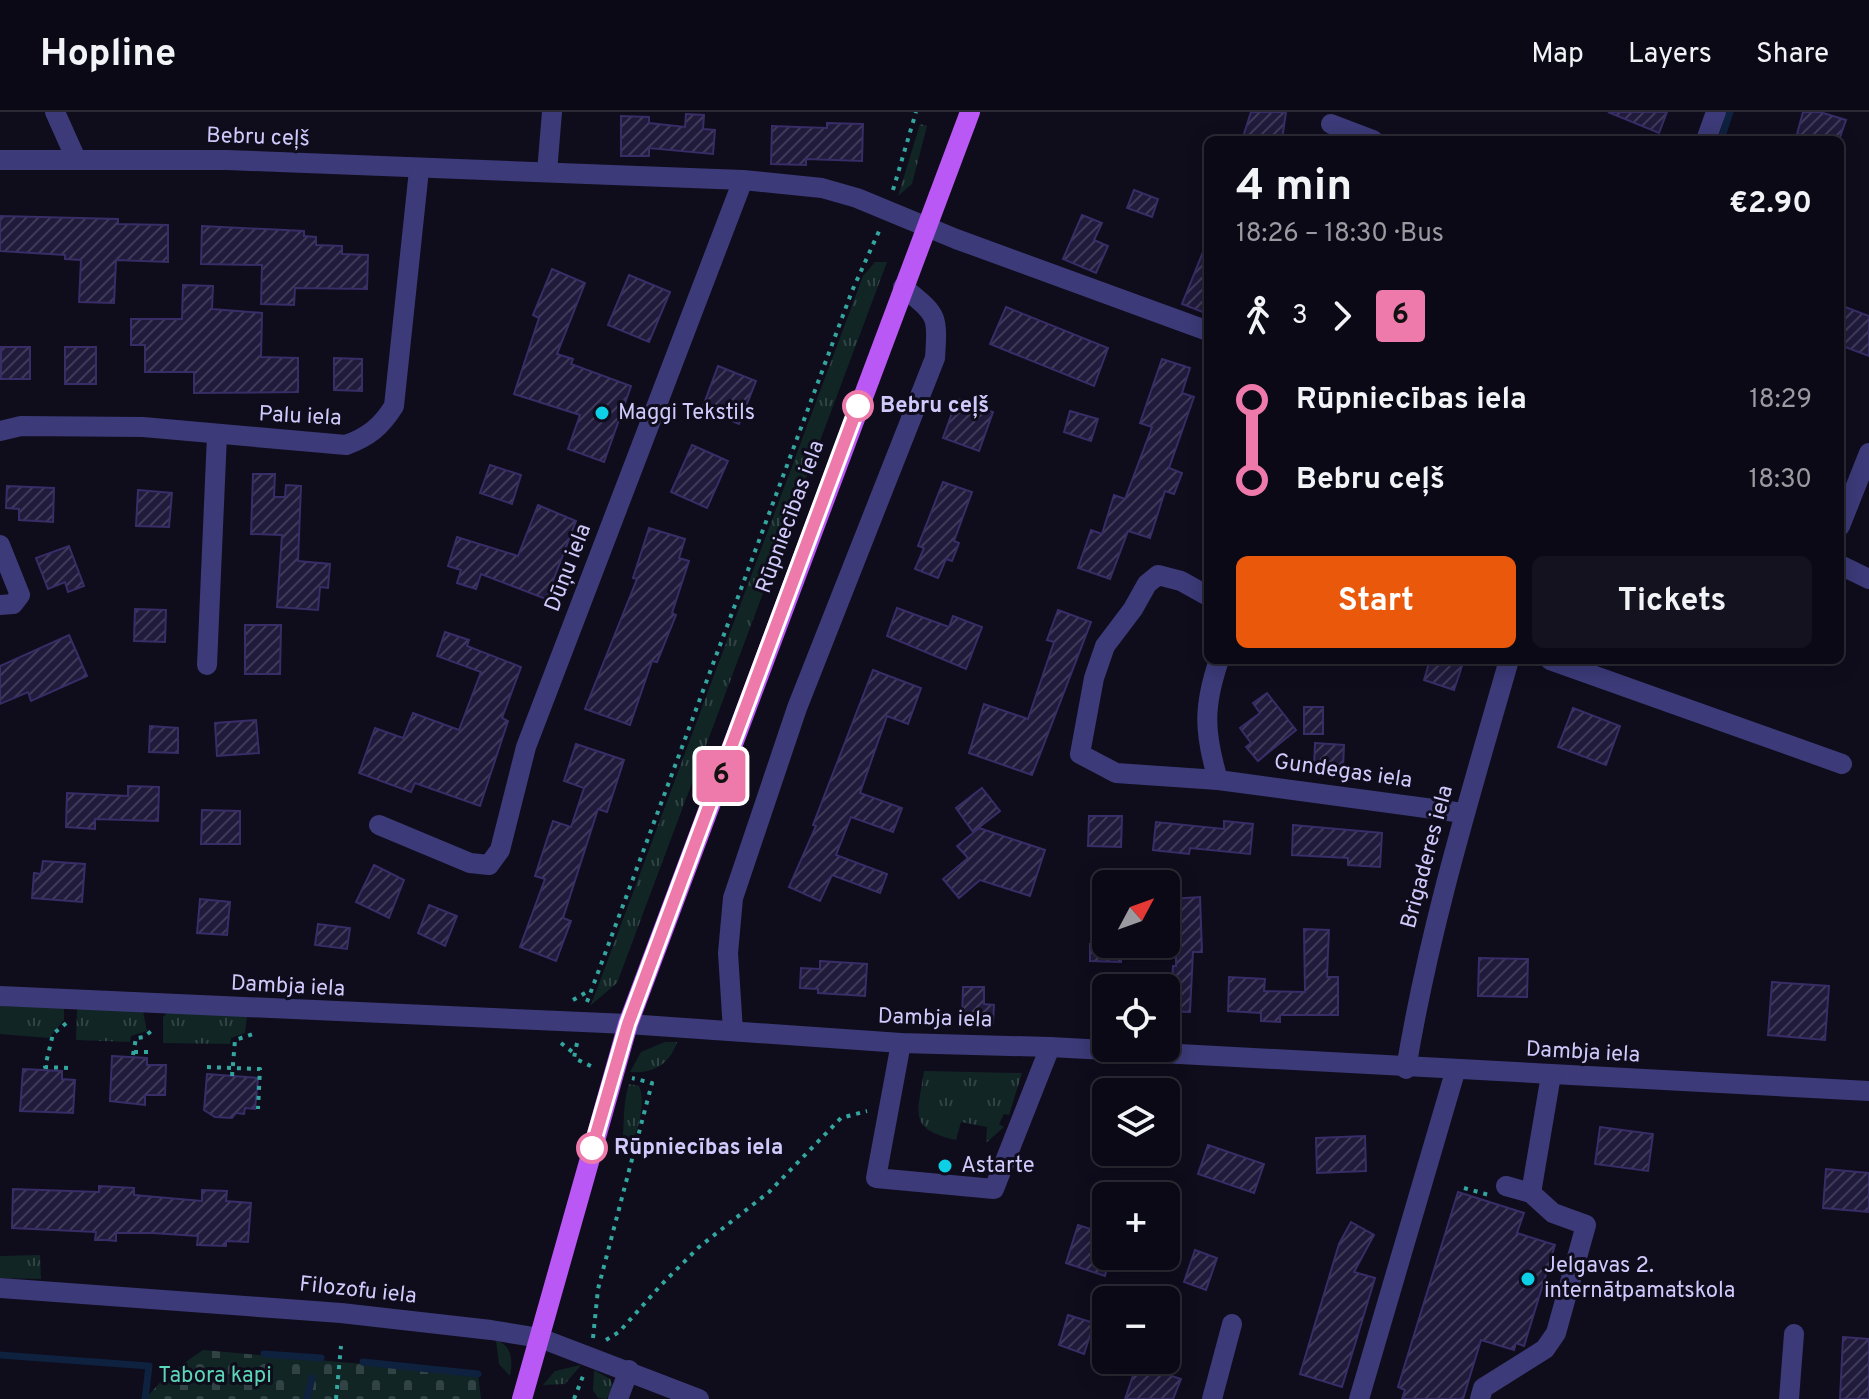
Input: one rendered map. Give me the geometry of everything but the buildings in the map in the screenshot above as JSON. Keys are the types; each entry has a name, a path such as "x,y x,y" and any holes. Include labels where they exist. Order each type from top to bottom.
{"main road":[{"name":"Rūpniecības iela","path":"522,1399 628,1024 925,225 970,112"}],"street":[{"path":"55,112 76,159"},
{"path":"547,172 552,112"},
{"path":"1707,136 1716,112"},
{"path":"1331,124 1362,136"},
{"name":"Bebru ceļš","path":"0,160 227,160 419,170 743,180 822,188 1204,330"},
{"name":"Palu iela","path":"0,431 21,426 143,427 346,445 366,438 384,423 394,406 419,170"},
{"name":"Dūņu iela","path":"379,825 470,863 489,865 500,850 526,747 743,180"},
{"path":"733,1031 728,953 733,898 797,708 935,358 937,326 933,312 903,287"},
{"path":"207,665 217,435"},
{"path":"1844,516 1869,453"},
{"path":"0,545 20,595 13,604 0,605"},
{"path":"1844,567 1869,579"},
{"name":"Gundegas iela","path":"1204,594 1181,581 1158,575 1147,584 1133,609 1105,646 1094,678 1080,754 1116,773 1218,780 1463,813"},
{"path":"1218,664 1207,696 1206,719 1208,745 1218,780"},
{"name":"Brigaderes iela","path":"1406,1069 1418,993 1463,813 1508,664"},
{"path":"1561,664 1842,764"},
{"name":"Dambja iela","path":"0,996 628,1024 901,1043 1050,1047 1455,1072 1869,1091"},
{"path":"901,1043 876,1178 994,1189 1050,1047"},
{"path":"1359,1399 1455,1072"},
{"path":"1531,1193 1551,1075"},
{"path":"1480,1399 1483,1388 1545,1349 1556,1333 1586,1225 1553,1213 1531,1193 1499,1191"},
{"name":"Filozofu iela","path":"0,1288 341,1313 540,1338 699,1399"},
{"path":"1212,1399 1219,1361 1232,1324"},
{"path":"1789,1399 1794,1334"},
{"path":"618,1399 629,1370"}],"path":[{"path":"585,1009 852,291 888,210 916,112"},
{"path":"68,1068 45,1069 53,1034 70,1020"},
{"path":"154,1052 134,1053 136,1038 144,1037 155,1028"},
{"path":"232,1076 235,1040 253,1034"},
{"path":"578,1036 574,1058 597,1068"},
{"path":"207,1067 260,1069 258,1109"},
{"path":"628,1077 652,1083 598,1289 593,1344 619,1332 699,1247 769,1192 841,1118 853,1112 889,1109"},
{"path":"1464,1188 1499,1191"},
{"path":"336,1399 341,1346"},
{"path":"574,1399 587,1367"}],"green space":[{"path":"920,124 927,126 912,184 898,196"},
{"path":"875,262 887,262 617,983 591,1005 863,276"},
{"path":"0,1006 64,1008 64,1020 49,1038 0,1034"},
{"path":"77,1009 143,1011 147,1031 131,1036 130,1042 76,1040"},
{"path":"168,1012 247,1016 245,1033 231,1038 230,1044 163,1043 163,1017"},
{"path":"665,1042 677,1042 665,1062 646,1071 630,1072 641,1052"},
{"path":"924,1071 1022,1073 1009,1115 1004,1114 999,1124 1004,1127 986,1143 987,1127 961,1122 956,1140 929,1131 923,1125 919,1109"},
{"path":"629,1084 639,1086 641,1113 636,1134 620,1155 625,1101"},
{"path":"40,1255 41,1279 0,1278 0,1256"},
{"path":"496,1340 510,1354 510,1376 499,1364"},
{"name":"Tabora kapi","path":"203,1350 478,1374 481,1399 145,1399 167,1375"},
{"path":"581,1365 565,1384 543,1385 555,1371"},
{"path":"594,1370 610,1379 613,1385 607,1399 598,1398 593,1390"}],"waterway":[{"path":"1722,136 1730,112"},
{"path":"264,1354 321,1358"},
{"path":"0,1355 149,1366 145,1399"},
{"path":"363,1362 478,1374"},
{"path":"307,1399 312,1378"}],"bus line":[{"name":"6","path":"592,1148 628,1024 858,406"}],"place":[{"name":"Bebru ceļš","path":"858,406"},
{"name":"Maggi Tekstils","path":"602,413"},
{"name":"Rūpniecības iela","path":"592,1148"},
{"name":"Astarte","path":"945,1166"},
{"name":"Jelgavas 2. internātpamatskola","path":"1528,1279"}]}
